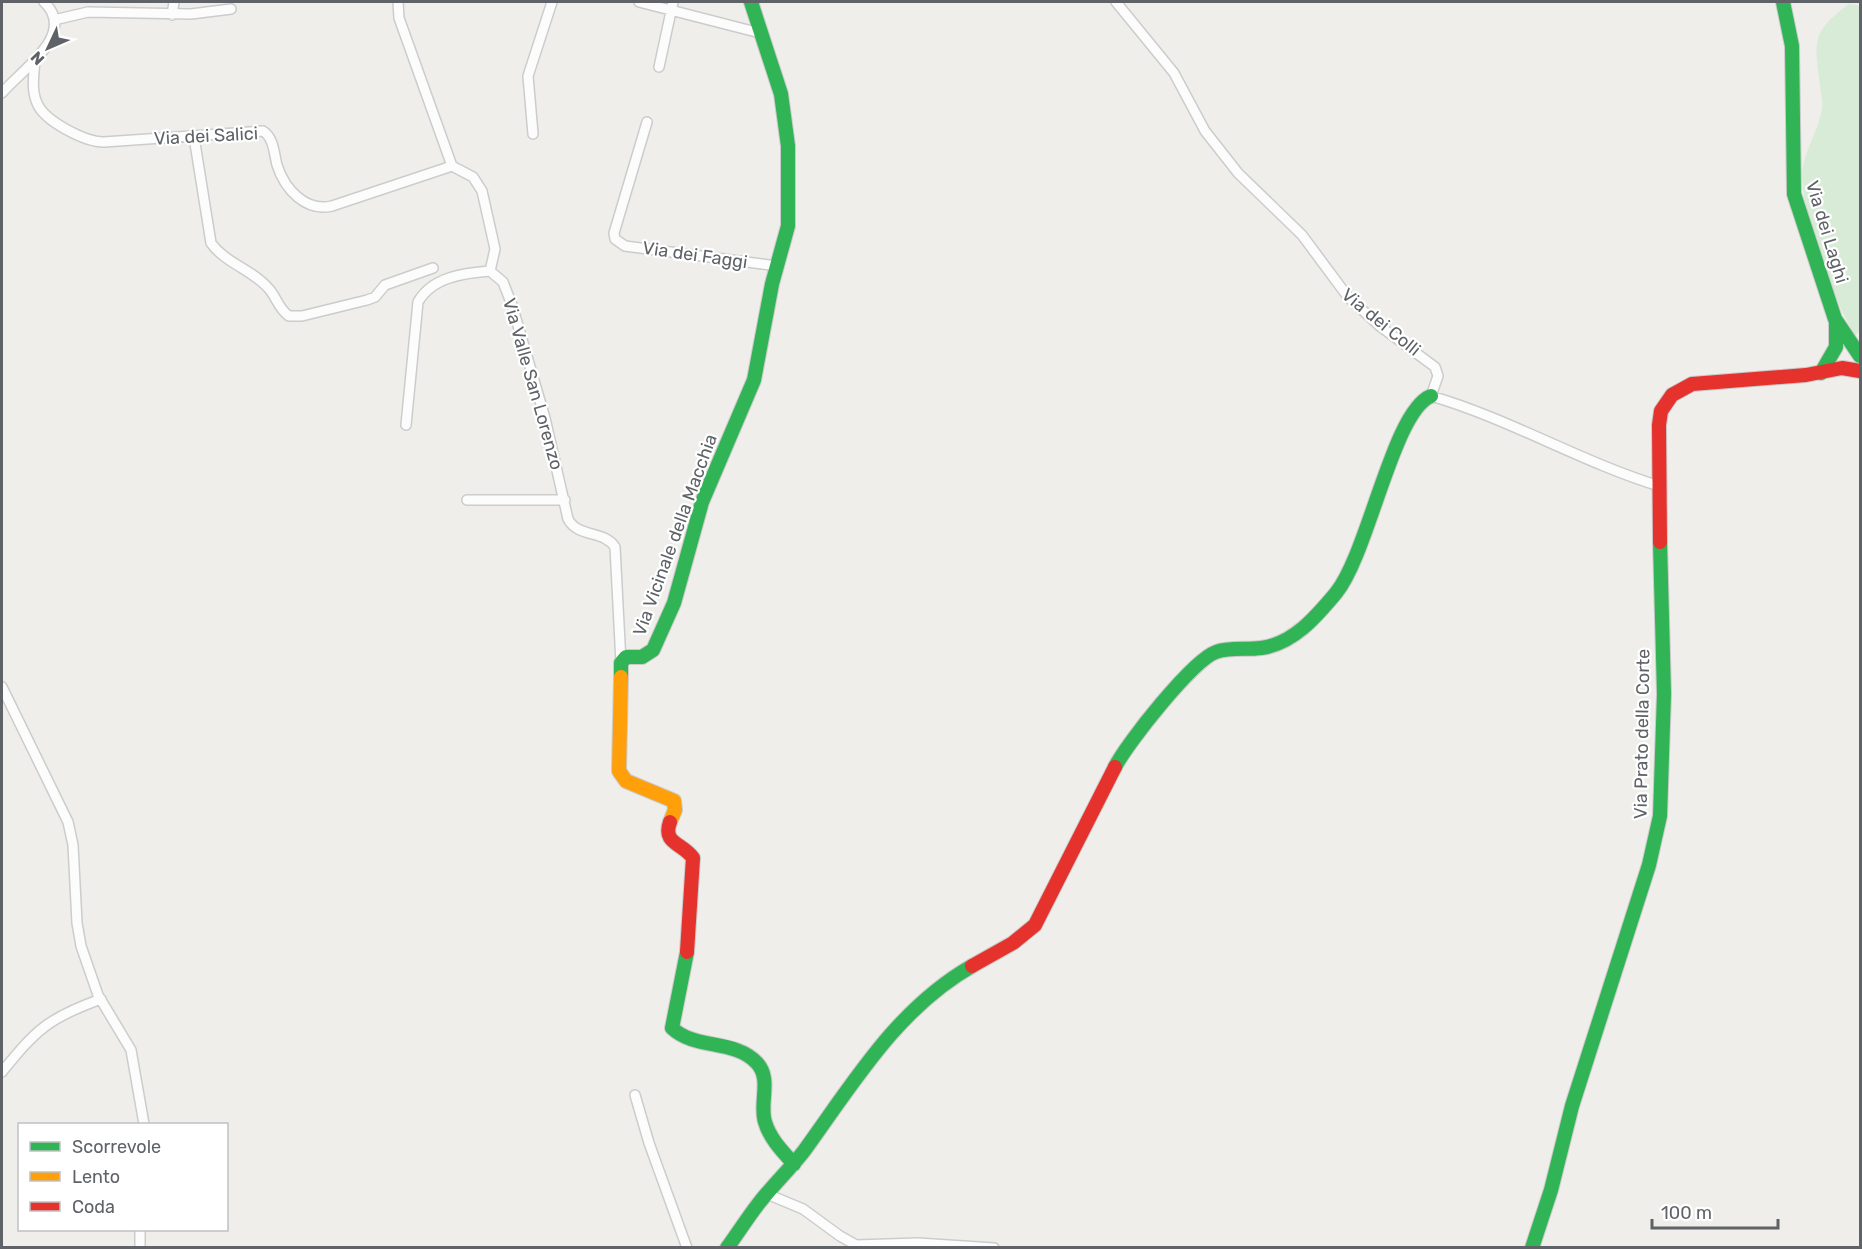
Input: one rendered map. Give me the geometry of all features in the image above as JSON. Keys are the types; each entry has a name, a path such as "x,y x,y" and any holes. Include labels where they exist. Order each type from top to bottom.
{"street":[{"path":"2,93 49,43 54,20 52,11 44,2"},
{"path":"172,15 174,2"},
{"path":"398,2 399,18 452,166 473,177 482,191 495,249 490,271 451,278 427,291 418,302 406,425"},
{"path":"533,134 528,93 529,69 552,2"},
{"path":"639,2 672,5 760,33"},
{"name":"Via Vicinale della Macchia","path":"621,663 626,657 642,657 653,650 674,603 702,502 752,388 777,266 788,226 788,146 782,94 751,2"},
{"name":"Via dei Colli","path":"1116,2 1177,77 1203,128 1238,173 1302,235 1347,297 1373,321 1435,366 1438,376 1431,396"},
{"name":"Via dei Laghi","path":"1783,2 1792,42 1793,188 1834,315 1857,352"},
{"path":"659,67 672,5"},
{"path":"54,20 98,11 172,15 231,9"},
{"name":"Via dei Salici","path":"34,60 34,88 38,105 51,118 83,138 104,142 266,133 285,182 306,204 316,208 332,206 452,166"},
{"name":"Via dei Faggi","path":"647,122 614,233 615,239 625,246 777,266"},
{"path":"194,137 211,243 221,255 267,287 281,309 289,316 299,317 371,299 385,285 433,268"},
{"name":"Via Valle San Lorenzo","path":"490,271 501,280 507,291 565,500 567,516 573,527 607,538 615,547 621,663"},
{"path":"1821,373 1833,354 1837,336 1834,315"},
{"path":"1833,354 1843,349 1857,352"},
{"path":"1842,368 1857,352"},
{"path":"1842,368 1860,371"},
{"name":"Via Prato della Corte","path":"1532,1248 1551,1190 1572,1106 1649,865 1660,816 1664,694 1659,486 1660,415 1666,402 1678,391 1697,383 1821,373 1842,368"},
{"path":"727,1248 766,1194 794,1164 878,1048 911,1010 948,980 1017,940 1035,925 1124,753 1179,684 1214,652 1263,648 1285,642 1323,609 1344,581 1358,554 1407,420 1421,400 1431,396 1478,412 1631,477 1659,486"},
{"path":"468,500 565,500"},
{"path":"621,663 619,773 626,781 674,801 676,808 668,830 669,838 675,845 688,850 693,861 687,957 672,1028 682,1037 724,1045 756,1062 764,1076 765,1124 772,1138 794,1164"},
{"path":"2,687 68,822 73,845 79,939 101,999 132,1053 144,1123"},
{"path":"2,1072 29,1039 45,1024 66,1011 101,999"},
{"path":"635,1095 649,1143 687,1248"},
{"path":"766,1194 803,1209 856,1245 918,1243 994,1248"},
{"path":"140,1231 140,1248"}],"green space":[{"path":"1849,4 1860,6 1860,331 1855,335 1838,301 1819,252 1805,202 1802,182 1803,166 1822,109 1817,58 1818,39 1827,23"}],"traffic: fast":[{"path":"621,677 621,663 626,657 642,657 653,650 674,603 702,502 754,380 772,284 788,226 788,146 781,94 751,2"},
{"path":"1783,2 1792,46 1794,194 1835,319 1860,356"},
{"path":"1821,373 1836,347 1836,323"},
{"path":"1115,767 1161,703 1206,658 1221,650 1261,648 1283,641 1312,620 1336,593 1359,547 1405,427 1417,407 1431,396"},
{"path":"1532,1248 1551,1190 1572,1106 1649,865 1660,816 1664,694 1660,542"},
{"path":"687,952 672,1028 692,1039 738,1050 757,1063 764,1076 763,1107 767,1128 777,1145 794,1164"},
{"path":"727,1248 759,1203 804,1151 859,1073 899,1025 945,983 972,966"}],"traffic: slow":[{"path":"621,677 619,771 626,781 674,801 675,810 670,822"}],"traffic: jam":[{"path":"1660,542 1659,425 1661,411 1672,395 1692,384 1806,375 1842,368 1860,371"},
{"path":"972,966 1013,943 1035,925 1115,767"},
{"path":"670,822 668,829 671,839 693,858 687,952"}]}
